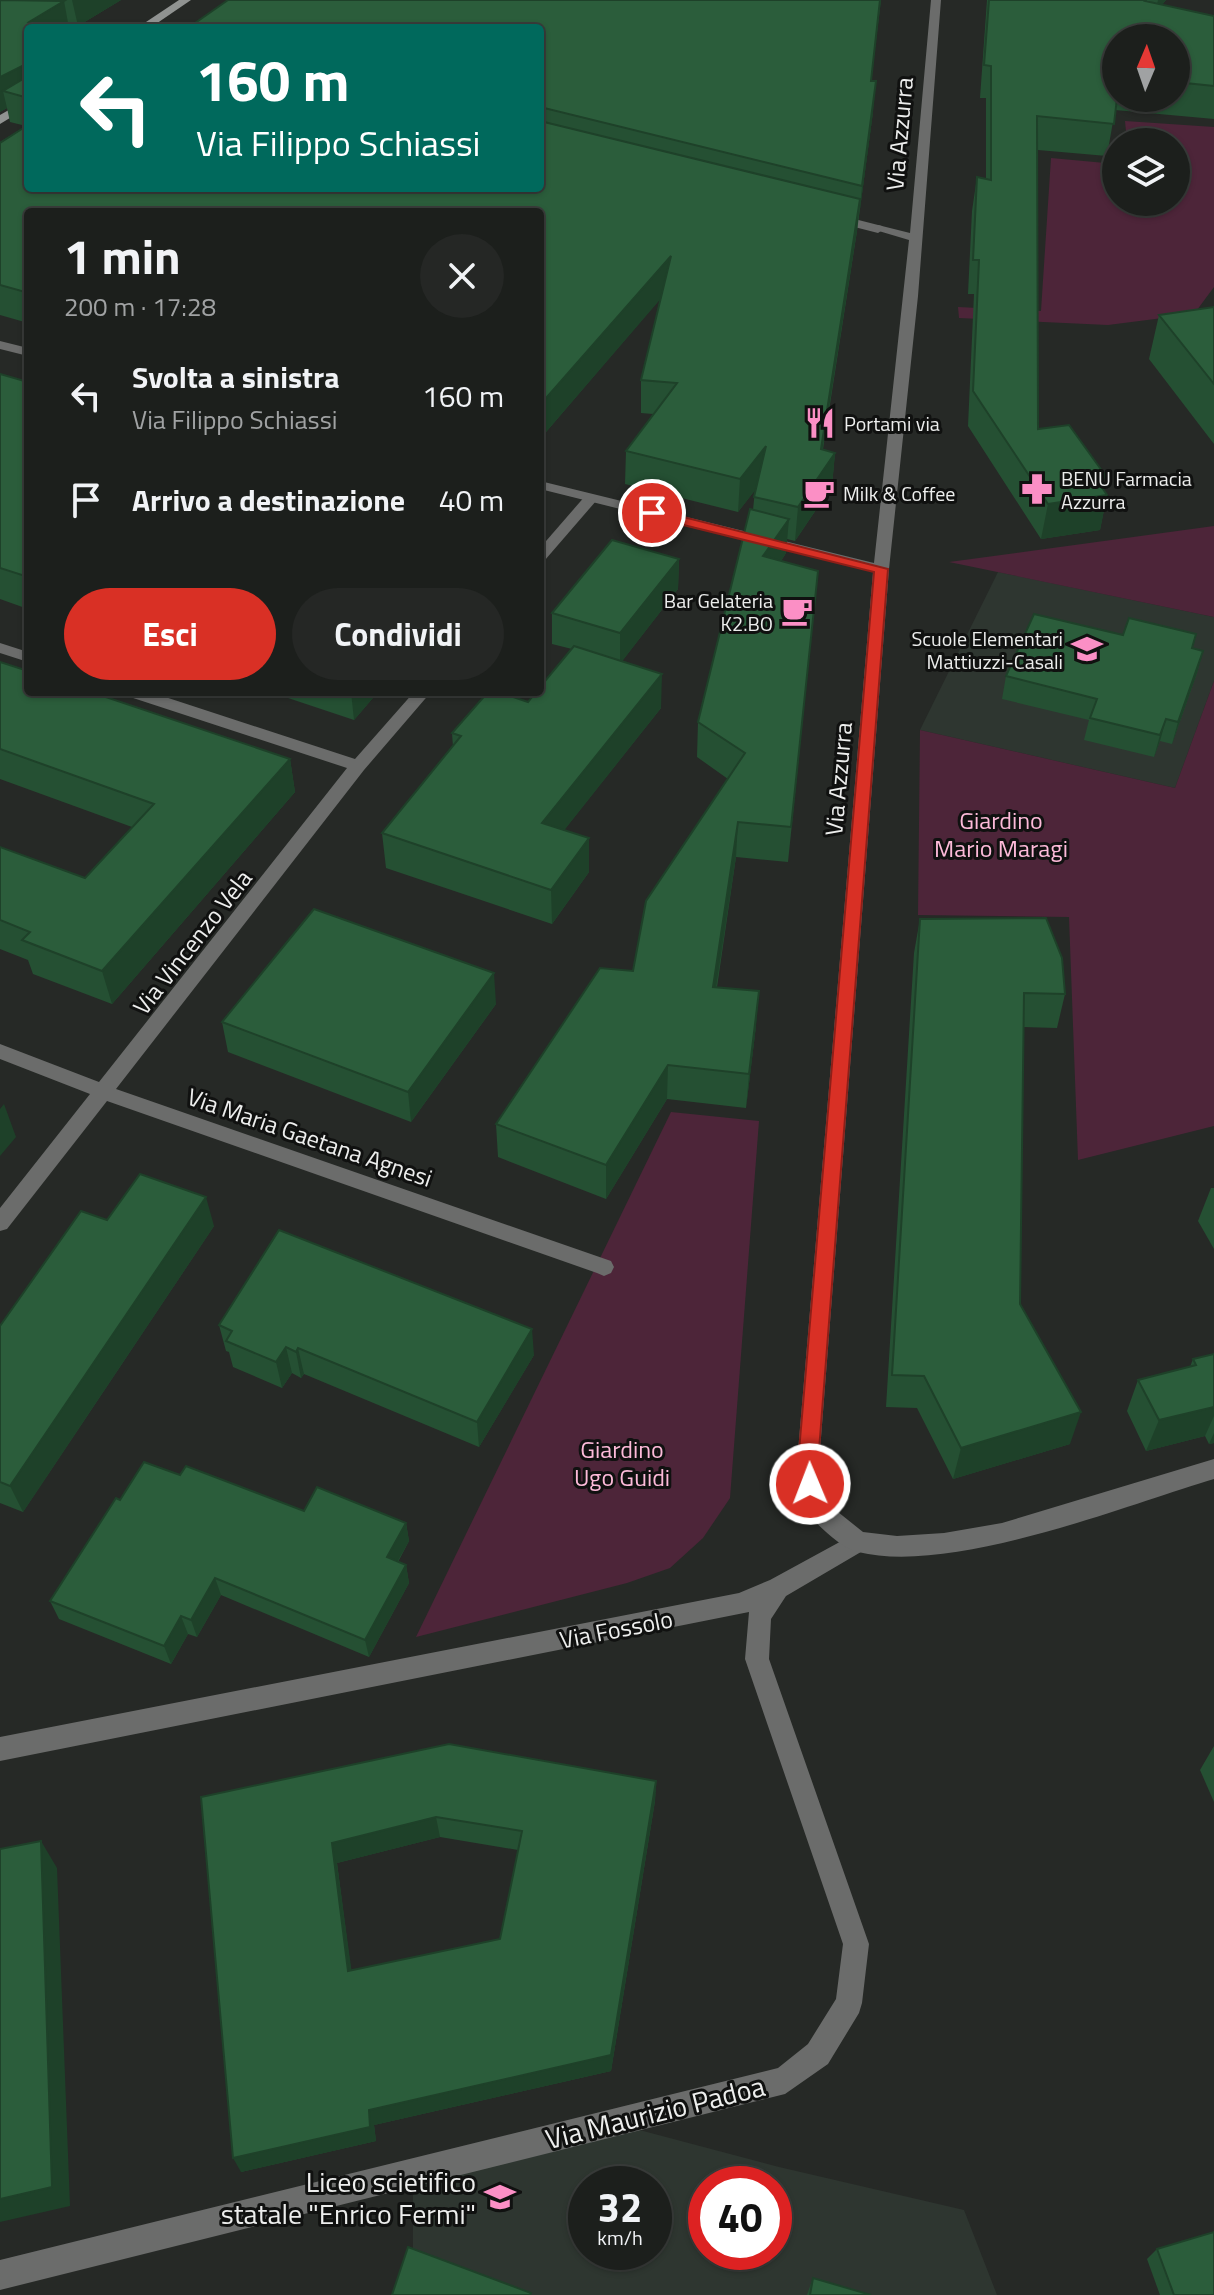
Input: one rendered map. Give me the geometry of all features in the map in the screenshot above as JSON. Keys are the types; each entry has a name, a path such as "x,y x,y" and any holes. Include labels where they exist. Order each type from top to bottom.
{"main road":[{"path":"148,24 186,0"},
{"path":"0,120 24,105"}],"street":[{"name":"Via Azzurra","path":"858,1542 812,1505 808,1463 881,569 916,238 936,0"},
{"path":"0,11 54,24"},
{"path":"812,213 916,238"},
{"path":"0,345 24,351"},
{"path":"544,486 881,569"},
{"path":"544,552 591,498"},
{"path":"0,648 24,656"},
{"path":"145,696 358,766"},
{"name":"Via Vincenzo Vela","path":"0,1223 358,766 419,696"},
{"name":"Via Maria Gaetana Agnesi","path":"0,1051 104,1092 604,1267"},
{"path":"858,1542 897,1546 944,1543 1002,1533 1214,1469"},
{"name":"Via Fossolo","path":"0,1749 741,1604 778,1588 858,1542"},
{"name":"Via Maurizio Padoa","path":"0,2275 785,2080 818,2054 849,2003 856,1944 757,1659 759,1616 778,1588"}],"shaded area":[{"name":"Scuole Elementari Mattiuzzi-Casali","path":"998,572 1214,617 1214,681 1175,788 920,730"},
{"name":"Liceo scietifico statale \"Enrico Fermi\"","path":"613,2123 775,2166 688,2166 688,2270 792,2270 792,2170 964,2210 997,2295 397,2295 413,2263 413,2172"}],"green space":[{"path":"1125,121 1214,127 1214,287 1194,314 1108,325 959,318 958,307 1041,311 1051,158 1102,163 1102,216 1190,216 1190,128 1126,128"},
{"path":"1214,526 1214,617 949,562"},
{"name":"Giardino Mario Maragi","path":"1214,681 1214,1126 1078,1160 1069,917 918,915 920,730 1175,788"},
{"name":"Giardino Ugo Guidi","path":"671,1112 759,1121 730,1498 703,1538 670,1568 627,1583 416,1637"}],"building":[{"path":"0,0 64,1 29,22 37,24 24,24 24,97 3,91 23,79 22,66 0,77"},
{"path":"228,0 880,0 871,81 876,81 862,186 544,108 544,24 194,24"},
{"path":"989,0 1146,0 1214,16 1214,86 1190,83 1190,24 1102,24 1102,112 1115,112 1114,124 1037,116 1038,429 1069,425 1105,475 1095,477 1107,495 1048,504 973,391 979,260 973,260 977,177 991,180 991,66 984,65"},
{"path":"544,122 860,199 821,449 835,453 798,507 754,497 766,446 740,479 626,451 677,383 641,380 671,256 544,400 544,208 24,208 24,292 0,285 0,143 24,128 24,192 544,192"},
{"path":"1214,307 1214,384 1159,315"},
{"path":"0,374 24,381 24,576 0,568"},
{"path":"750,509 789,519 763,556 818,571 791,827 738,822 713,987 759,991 749,1074 668,1065 606,1165 496,1124 600,968 633,971 646,901 745,753 698,722"},
{"path":"612,540 679,559 620,633 552,613"},
{"path":"1034,614 1123,635 1129,618 1196,634 1192,648 1203,651 1178,722 1166,719 1160,735 1090,718 1097,699 1006,676"},
{"path":"574,646 662,674 542,823 589,838 551,890 382,833 461,736 452,733 484,696 511,696 528,702 533,696 544,696 544,682"},
{"path":"0,662 24,670 24,696 103,696 290,759 102,971 22,940 30,932 0,920 0,847 85,878 154,804 0,749"},
{"path":"314,909 494,973 408,1092 222,1022"},
{"path":"1046,918 1062,958 1065,994 1024,993 1020,1304 1081,1412 961,1448 924,1376 892,1375 920,919"},
{"path":"140,1174 206,1197 10,1486 0,1482 0,1326 81,1211 107,1220"},
{"path":"279,1230 532,1329 477,1422 298,1348 296,1352 286,1347 276,1362 226,1341 232,1331 219,1325"},
{"path":"1214,1354 1214,1407 1159,1420 1138,1380 1196,1365 1193,1359"},
{"path":"144,1462 180,1475 186,1466 304,1511 317,1487 406,1523 387,1557 406,1565 365,1640 215,1578 191,1620 181,1616 164,1646 50,1601 116,1498 120,1500"},
{"path":"449,1744 656,1781 611,2055 369,2110 370,2127 233,2158 201,1797","holes":["436,1817 522,1831 500,1939 348,1971 332,1843"]},
{"path":"41,1841 52,2187 0,2199 0,1849"},
{"path":"1214,2232 1214,2295 1174,2295 1157,2249"},
{"path":"408,2247 531,2293 392,2295"},
{"path":"813,2278 871,2295 810,2295"}],"place":[{"name":"Portami via","path":"820,423"},
{"name":"BENU Farmacia Azzurra","path":"1037,489"},
{"name":"Milk & Coffee","path":"819,493"},
{"name":"Bar Gelateria K2.BO","path":"797,611"},
{"name":"Scuole Elementari Mattiuzzi-Casali","path":"1087,649"},
{"name":"Liceo scietifico statale \"Enrico Fermi\"","path":"500,2197"}],"route":[{"path":"652,513 881,569 808,1463 810,1484"}]}
